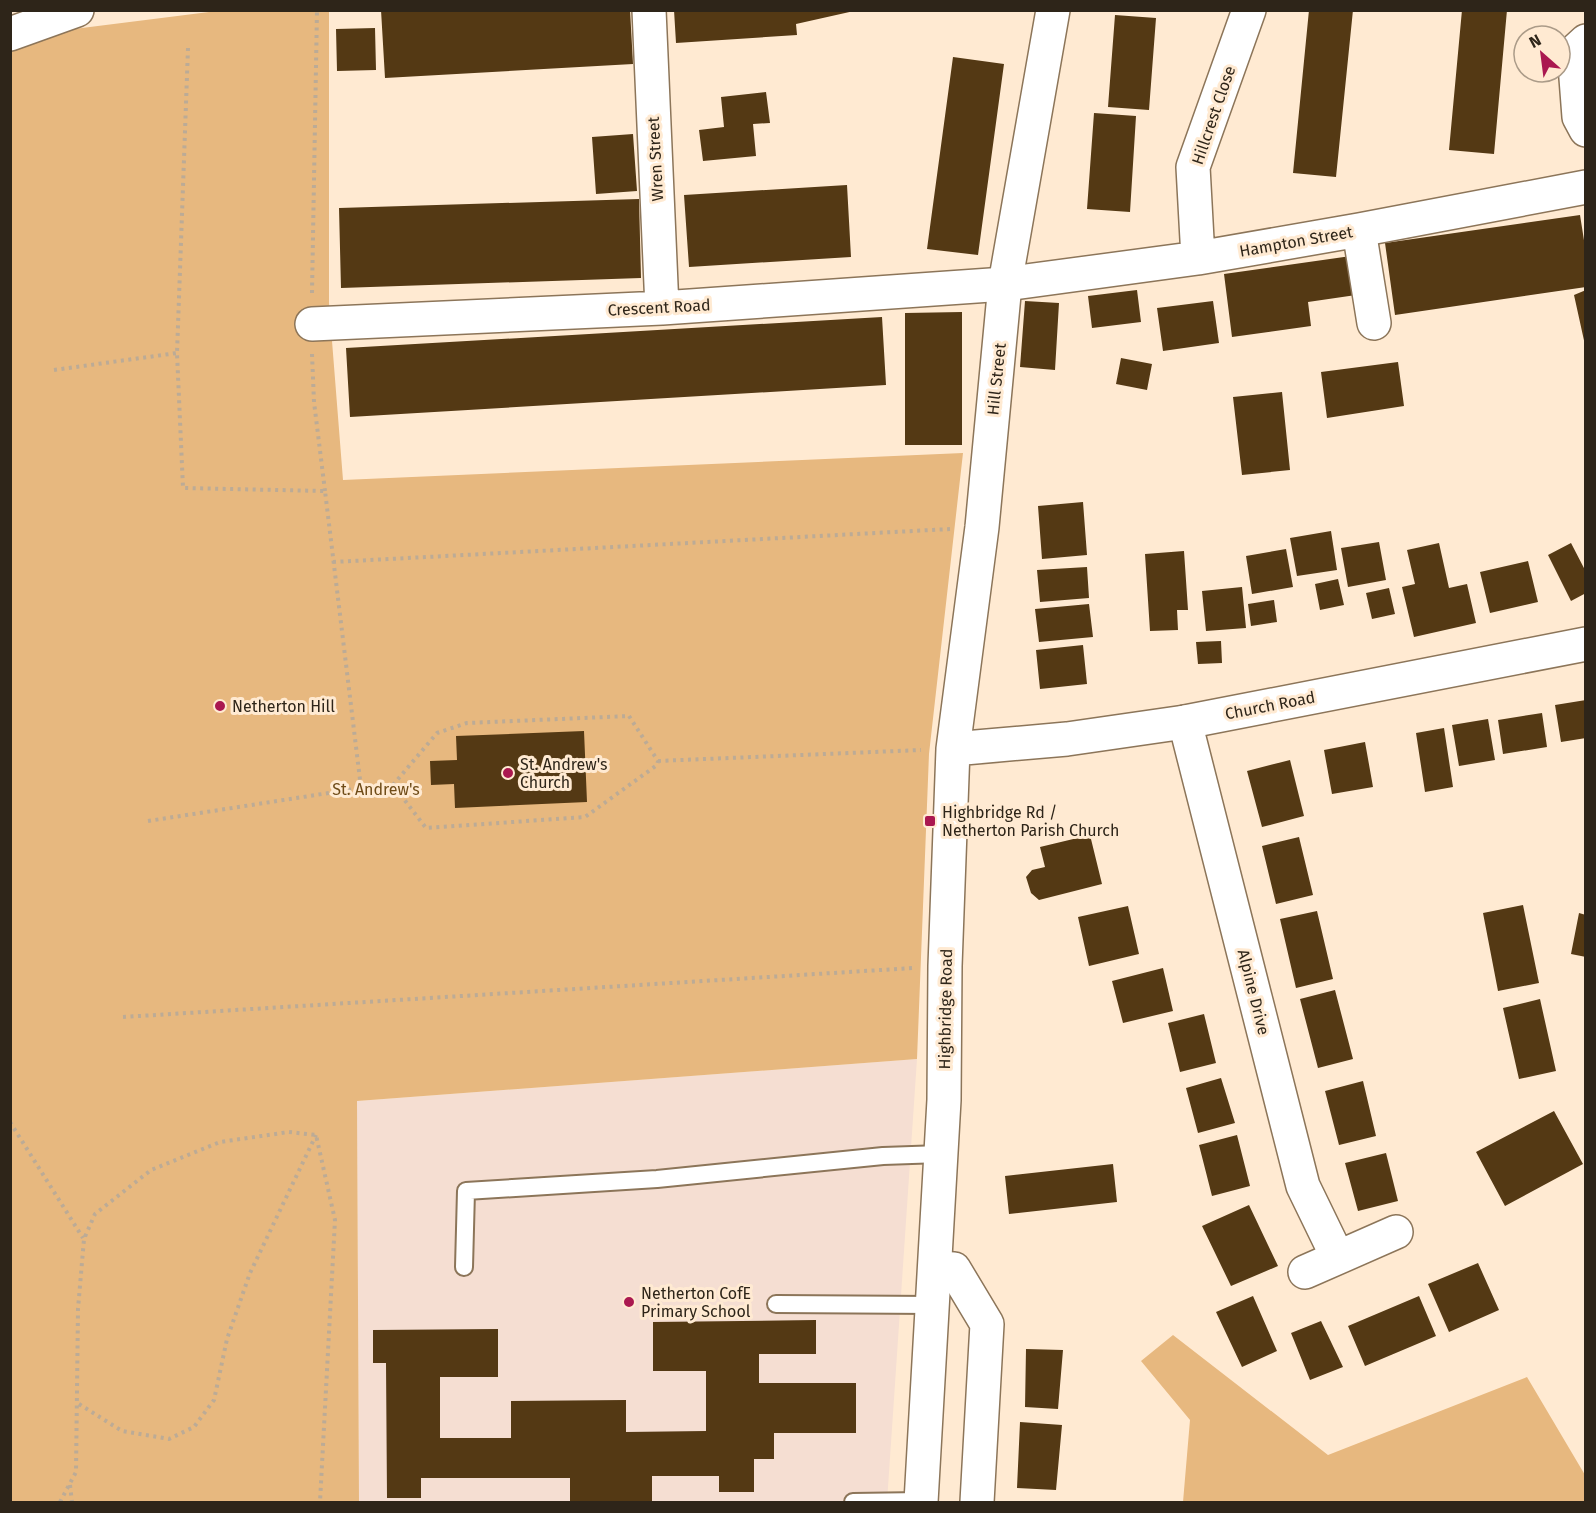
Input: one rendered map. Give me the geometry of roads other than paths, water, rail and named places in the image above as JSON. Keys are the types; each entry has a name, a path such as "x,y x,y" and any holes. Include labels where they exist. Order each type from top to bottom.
{"street":[{"path":"10,34 77,10"},
{"name":"Wren Street","path":"649,10 662,308"},
{"name":"Hill Street","path":"953,749 981,528 1005,284 1053,10"},
{"name":"Hillcrest Close","path":"1198,258 1193,167 1249,10"},
{"path":"1586,41 1574,52 1578,117 1586,130"},
{"name":"Hampton Street","path":"1005,284 1198,258 1586,187"},
{"path":"1359,230 1374,323"},
{"name":"Crescent Road","path":"312,324 662,308 1005,284"},
{"name":"Church Road","path":"953,749 1067,739 1185,722 1586,644"},
{"name":"Alpine Drive","path":"1185,722 1303,1186 1337,1256"},
{"name":"Highbridge Road","path":"921,1502 941,1154 953,749"},
{"path":"1305,1272 1396,1232"},
{"path":"936,1268 954,1269 987,1324 977,1503"}],"lane":[{"path":"464,1267 466,1191 657,1179 883,1156 941,1154"},
{"path":"776,1304 933,1305"},
{"path":"853,1503 921,1502"}],"place":[{"name":"Netherton Hill","path":"220,706"},
{"name":"St. Andrew's Church","path":"508,773"},
{"name":"Highbridge Rd / Netherton Parish Church","path":"930,821"},
{"name":"Netherton CofE Primary School","path":"629,1302"}],"park label":[{"name":"St. Andrew's","path":"376,789"}]}
